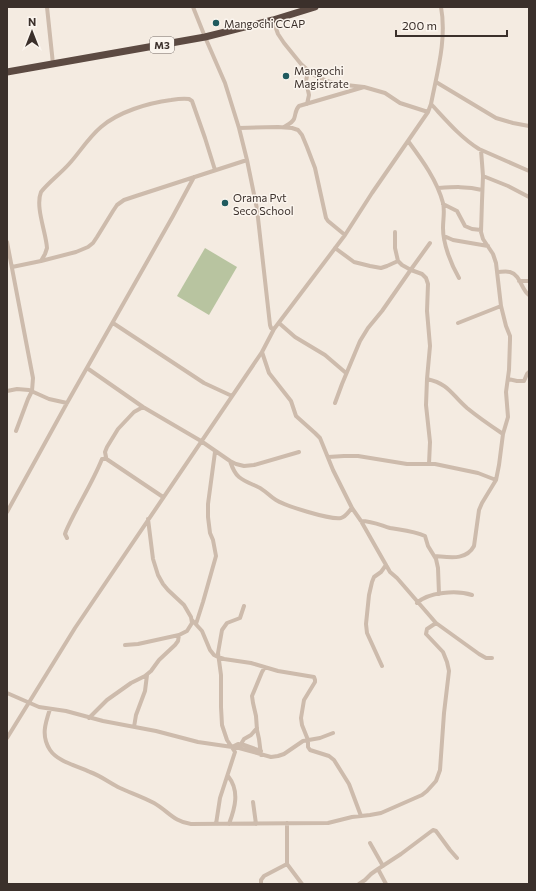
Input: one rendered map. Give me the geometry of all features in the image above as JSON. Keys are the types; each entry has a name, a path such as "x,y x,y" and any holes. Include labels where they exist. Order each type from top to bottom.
{"highway":[{"name":"M3","path":"7,72 205,37 273,20 315,7"}],"street":[{"path":"47,7 53,64"},
{"path":"193,7 225,83 239,128 257,209 270,325 274,330"},
{"path":"7,738 74,628 262,352 278,323 345,235 428,112 436,82 442,45 443,29 441,7"},
{"path":"273,20 278,34 284,44 308,71 318,77 343,85 364,87 385,93 400,103 428,112"},
{"path":"307,104 309,95 306,82 308,71"},
{"path":"436,82 496,118 529,126"},
{"path":"284,127 294,119 297,108 364,87"},
{"path":"41,261 45,254 46,248 40,206 41,192 67,166 96,132 103,125 113,119 135,108 154,103 181,98 189,99 192,101 195,109 215,170"},
{"path":"431,104 464,138 481,150 529,171"},
{"path":"239,128 284,127 296,129 300,132 315,168 326,218 328,222 345,235"},
{"path":"408,141 430,173 438,188 443,204 444,236 453,268 459,278"},
{"path":"435,556 460,557 467,554 474,546 479,510 496,480 503,434 508,417 506,392 509,370 510,338 501,306 496,263 493,254 483,239 481,230 483,176 481,150"},
{"path":"12,267 76,252 88,247 98,237 112,211 120,202 246,160"},
{"path":"483,176 508,186 529,197"},
{"path":"7,512 194,177"},
{"path":"438,188 457,186 482,190"},
{"path":"443,204 457,211 465,226 472,229 481,230"},
{"path":"395,232 395,248 398,261 410,270 422,274 426,278 428,284 427,311 430,346 426,406 430,442 429,464"},
{"path":"444,236 453,240 488,246"},
{"path":"7,242 33,374 32,390 16,431"},
{"path":"335,403 346,373 363,335 382,311 430,243"},
{"path":"335,248 354,262 370,266 380,268 398,261"},
{"path":"497,272 511,272 515,274 525,292 529,295"},
{"path":"519,281 529,281"},
{"path":"458,323 501,306"},
{"path":"113,323 204,383 232,396"},
{"path":"278,323 295,337 325,355 346,373"},
{"path":"262,352 269,373 291,401 297,418 320,438 352,508 390,572 397,578 436,624 479,654 486,658 492,658"},
{"path":"87,368 143,407 230,461 240,465 249,466 299,452"},
{"path":"508,379 524,381 529,372"},
{"path":"427,379 442,384 448,388 467,407 503,434"},
{"path":"7,391 25,389 32,390 49,398 67,403"},
{"path":"143,407 134,412 118,429 107,447 105,452 106,458 163,497"},
{"path":"196,624 215,559 215,549 210,533 208,504 215,452"},
{"path":"328,457 358,456 401,464 435,464 471,472 496,480"},
{"path":"67,538 65,534 68,525 95,476 102,459 106,458"},
{"path":"230,461 234,472 242,479 260,487 274,499 285,504 335,518 343,518 352,508"},
{"path":"148,519 153,558 158,575 168,590 184,605 192,620 202,631 210,650 218,657 224,659 251,663 278,671 313,676 315,682 305,697 302,711 302,725 308,740 308,746 310,750 329,756 334,760 349,784 361,816"},
{"path":"361,522 371,522 386,527 424,535 426,537 428,547 435,556 438,568 439,594"},
{"path":"382,666 368,633 366,624 372,582 386,565"},
{"path":"417,603 423,598 439,594 462,592 472,595"},
{"path":"216,824 220,798 236,752 227,740 222,725 222,676 218,650 222,630 228,623 240,618 244,606"},
{"path":"124,646 180,635 189,628 192,620"},
{"path":"50,709 44,728 44,735 50,750 59,758 154,803 173,818 182,822 191,824 321,823 381,813 422,795 431,786 440,773 444,713 449,671 443,652 426,634 427,629 436,624"},
{"path":"89,718 107,700 147,674 175,645 180,635"},
{"path":"261,753 252,696 265,667"},
{"path":"134,726 136,715 145,691 147,674"},
{"path":"7,693 39,707 66,711 89,718 134,726 198,742 261,753"},
{"path":"241,744 244,739 251,735 257,728"},
{"path":"232,747 241,744 271,757 290,751 300,742 320,738 333,733"},
{"path":"228,776 233,784 236,800 229,824"},
{"path":"253,802 256,824"},
{"path":"286,823 287,864 302,884"},
{"path":"359,884 434,830 457,858"},
{"path":"370,842 383,866"},
{"path":"261,884 261,880 264,876 287,864"},
{"path":"378,869 386,884"}],"green space":[{"path":"205,248 237,267 209,315 177,296"}],"place":[{"name":"Mangochi CCAP","path":"216,23"},
{"name":"Mangochi Magistrate","path":"286,76"},
{"name":"Orama Pvt Seco School","path":"225,203"}]}
